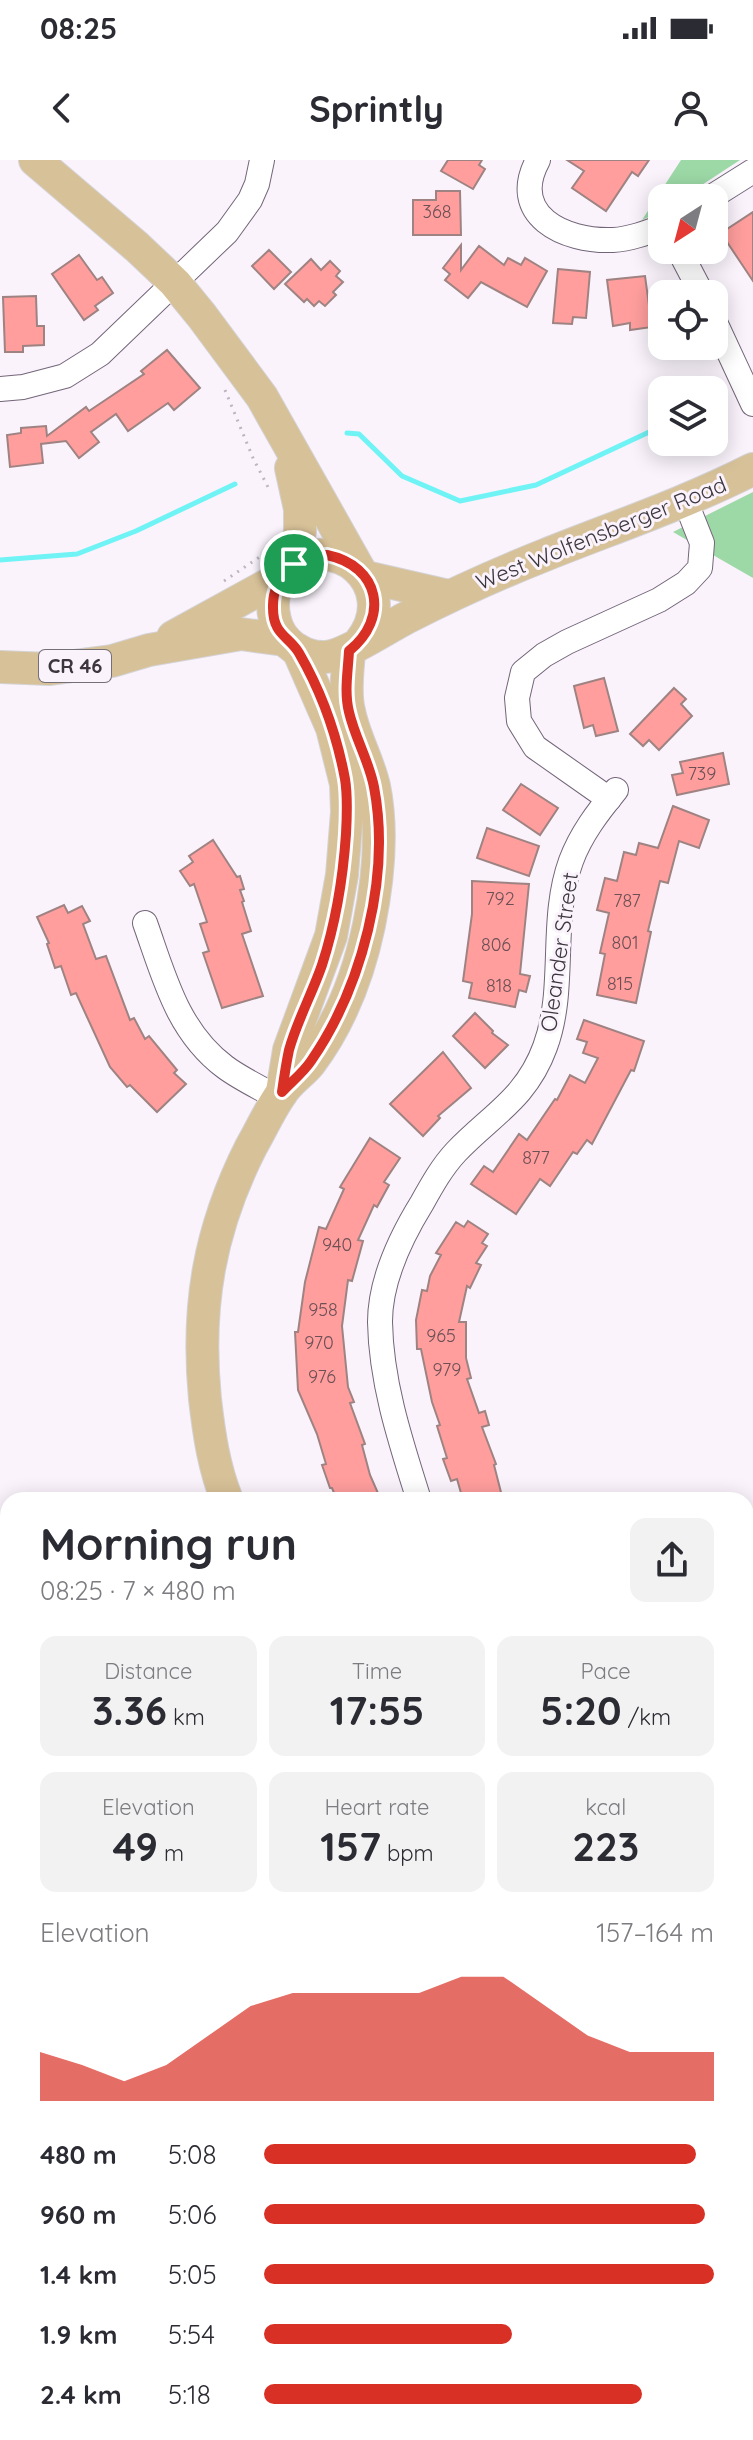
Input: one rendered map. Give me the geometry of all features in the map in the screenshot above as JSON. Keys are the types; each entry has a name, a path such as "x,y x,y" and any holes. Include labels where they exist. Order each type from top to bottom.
{"main road":[{"path":"35,160 175,283 249,378 371,588 375,611 368,633 355,646 324,657 291,645 241,634 149,650"},
{"path":"225,1492 210,1441 202,1358 203,1295 210,1259 232,1187 280,1095 289,1050 322,966 338,906 347,812 346,784 332,728 291,645 276,625 273,608 275,592 288,570 300,531 300,509 283,434"},
{"name":"West Wolfensberger Road","path":"355,646 449,596 753,469"},
{"path":"149,650 304,559 327,555 350,562 362,573"},
{"name":"West Wolfensberger Road","path":"362,573 449,596"},
{"path":"280,1095 309,1065 342,1009 362,953 374,895 377,813 374,786 348,709 355,646"},
{"name":"CR 46","path":"0,667 50,669 112,661 149,650"}],"street":[{"path":"0,389 45,383 82,366 118,338 227,232 257,184 262,160"},
{"path":"538,160 529,178 531,205 553,227 591,239 613,240 648,232"},
{"path":"728,187 753,171"},
{"path":"728,350 753,404"},
{"name":"Oleander Street","path":"417,1492 390,1400 380,1320 387,1285 399,1246 449,1160 482,1126 498,1116 534,1073 552,1026 557,998 563,891 570,863 582,837 612,795 535,747 519,721 517,698 523,672 567,642 659,600 686,583 700,568 702,543 685,500"},
{"path":"145,923 173,1003 193,1036 224,1067 280,1095"}],"path":[{"path":"220,379 274,499"},
{"path":"228,588 223,580 264,554 275,538"}],"green space":[{"path":"681,160 740,160 703,184 665,184"},
{"path":"753,492 753,578 673,532"}],"building":[{"path":"448,160 482,160 479,165 485,169 473,189 441,171"},
{"path":"567,160 649,160 638,176 632,172 606,211 572,188 584,171"},
{"path":"436,191 460,191 461,235 413,235 413,200 436,200"},
{"path":"753,212 753,281 728,244 728,228"},
{"path":"461,245 461,270 479,246 504,265 508,258 521,265 525,258 547,271 527,307 481,282 468,298 445,280 450,274 443,268"},
{"path":"269,250 291,272 274,289 252,266"},
{"path":"79,255 97,280 102,277 113,293 95,306 98,310 84,320 52,274"},
{"path":"311,259 321,270 330,261 340,271 336,276 343,282 325,306 319,301 314,306 307,299 304,302 285,284"},
{"path":"558,269 590,272 586,318 573,317 572,324 553,323"},
{"path":"645,276 648,328 630,330 630,323 613,326 607,280"},
{"path":"36,296 37,326 44,326 44,345 23,346 23,352 5,352 3,297"},
{"path":"167,350 200,388 174,410 168,403 128,431 116,414 91,432 99,442 79,458 66,441 41,444 43,463 10,467 7,435 21,433 21,428 46,426 47,436 86,407 89,411 144,374 141,371"},
{"path":"604,678 618,731 596,736 593,725 584,728 574,686"},
{"path":"674,688 686,699 681,704 692,716 659,750 649,740 643,746 630,734"},
{"path":"723,753 729,784 677,795 672,775 683,773 680,762"},
{"path":"521,784 558,808 540,835 503,810"},
{"path":"673,806 709,820 699,848 679,841 668,883 660,881 636,1003 597,995 605,954 600,953 609,913 597,910 605,878 617,881 624,852 636,855 639,843 658,848"},
{"path":"487,828 539,846 529,876 477,858"},
{"path":"213,840 237,877 240,876 244,889 240,890 242,902 251,931 242,934 263,996 222,1008 203,953 209,951 200,924 207,922 194,884 190,886 180,871 193,862 189,856"},
{"path":"472,881 529,884 520,974 530,976 526,992 519,990 515,1007 469,998 472,983 463,981 472,914"},
{"path":"64,905 68,913 82,906 90,921 83,924 96,959 106,956 130,1020 134,1018 145,1039 149,1036 177,1070 174,1073 186,1084 157,1112 130,1085 127,1087 110,1067 76,993 71,995 61,966 55,968 49,943 37,917"},
{"path":"475,1013 492,1033 508,1045 485,1068 453,1036"},
{"path":"584,1020 644,1041 634,1071 631,1070 592,1144 587,1140 577,1154 573,1152 550,1186 540,1179 516,1214 471,1184 484,1166 493,1172 519,1134 527,1140 557,1100 570,1075 585,1083 598,1058 583,1053 587,1042 577,1039"},
{"path":"443,1052 471,1088 438,1116 440,1118 423,1136 390,1104"},
{"path":"370,1138 400,1158 384,1182 389,1185 377,1207 374,1205 358,1240 363,1241 352,1281 348,1280 342,1326 348,1387 354,1402 350,1403 377,1492 334,1492 330,1488 317,1434 298,1390 295,1332 298,1332 305,1282 319,1227 326,1229 344,1189 340,1187"},
{"path":"468,1221 488,1234 482,1243 487,1246 476,1263 481,1265 470,1288 467,1286 459,1322 466,1322 466,1358 471,1378 467,1379 479,1413 485,1411 489,1425 482,1427 496,1464 501,1492 461,1492 457,1479 451,1481 443,1459 447,1458 421,1349 417,1349 416,1320 422,1290 427,1291 430,1276 441,1255 436,1253 456,1222 464,1227"}],"waterway":[{"path":"347,433 359,434 402,476 460,501 536,485 648,433"},
{"path":"0,560 77,554 136,531 235,484"}],"route":[{"path":"316,556 339,558 359,569 371,588 375,611 368,633 349,651 347,690 353,728 374,786 378,841 369,925 352,983 332,1029 309,1065 282,1092 289,1050 322,966 338,906 347,812 346,784 332,728 298,650 285,640 276,625 273,608 275,592 282,577 294,564 316,556"}]}
